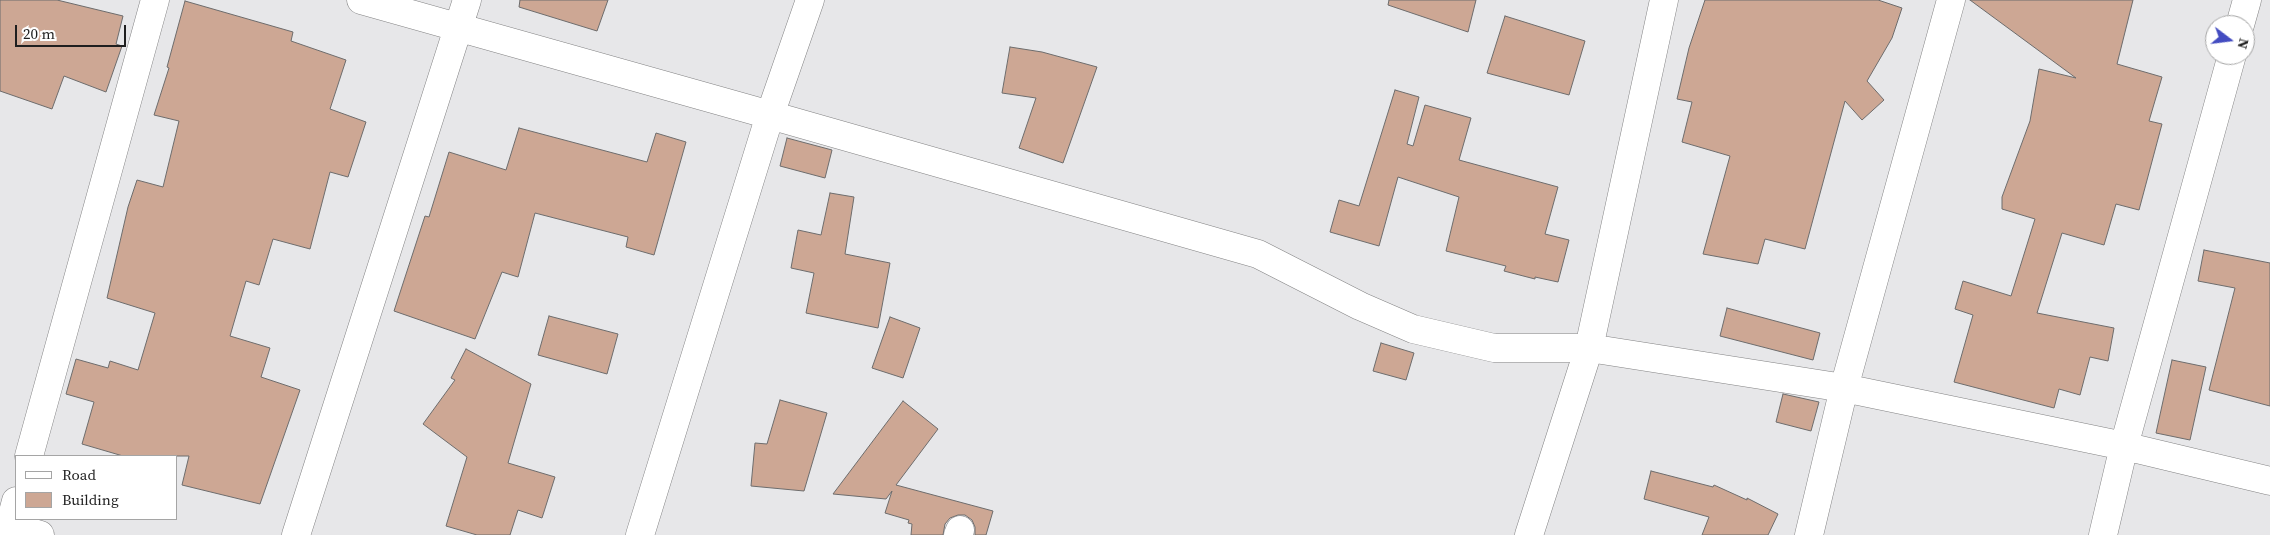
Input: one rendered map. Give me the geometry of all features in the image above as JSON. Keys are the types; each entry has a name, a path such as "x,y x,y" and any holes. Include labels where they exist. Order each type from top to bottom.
{"street":[{"path":"28,455 155,0"},
{"path":"361,0 1258,254 1360,306 1413,329 1494,348 1589,348 1844,388 2124,446 2270,481"},
{"path":"296,535 460,28 467,0"},
{"path":"640,535 770,115 810,0"},
{"path":"1529,535 1589,348 1664,0"},
{"path":"1809,535 1844,388 1952,0"},
{"path":"2243,15 2247,0"},
{"path":"2103,535 2124,446 2229,65"},
{"path":"8,521 40,535"}],"building":[{"path":"0,0 57,0 123,16 116,44 122,46 106,92 64,76 52,109 0,91"},
{"path":"520,0 608,0 597,31 519,7"},
{"path":"1389,0 1476,0 1468,32 1388,5"},
{"path":"1705,0 1878,0 1902,8 1892,38 1867,81 1884,100 1862,120 1845,101 1805,249 1765,239 1758,264 1703,254 1730,156 1682,142 1692,102 1677,99 1689,48"},
{"path":"1970,0 2133,0 2117,64 2162,77 2149,121 2162,124 2139,210 2116,204 2104,245 2062,233 2037,313 2114,328 2108,361 2090,357 2080,395 2059,389 2054,408 1954,382 1973,315 1955,309 1963,281 2011,296 2035,219 2002,209 2002,197 2030,121 2039,69 2076,78"},
{"path":"185,1 293,32 291,41 346,60 330,109 366,122 348,177 330,172 310,249 273,239 259,285 246,281 230,336 270,348 261,377 300,390 260,504 182,485 189,456 120,455 82,444 94,402 66,394 76,359 108,368 110,361 138,370 155,313 107,298 128,207 137,180 163,187 179,121 154,115 169,68 167,67"},
{"path":"1505,16 1585,41 1569,95 1487,73"},
{"path":"1010,47 1042,52 1097,67 1063,163 1019,148 1036,98 1002,93"},
{"path":"1395,90 1419,97 1407,144 1413,146 1425,105 1471,118 1459,160 1558,187 1545,234 1569,240 1558,282 1535,277 1535,279 1504,271 1506,266 1446,251 1459,197 1398,177 1379,246 1330,232 1339,200 1359,206"},
{"path":"519,128 647,162 656,133 686,142 654,255 626,247 628,237 535,213 518,277 502,272 475,339 394,311 425,216 429,217 449,152 506,170"},
{"path":"787,138 832,150 825,178 780,166"},
{"path":"830,193 854,197 845,254 890,263 878,328 806,313 814,273 791,268 798,230 821,235"},
{"path":"2204,250 2270,263 2270,406 2209,390 2235,288 2198,281"},
{"path":"1727,308 1820,333 1813,360 1720,336"},
{"path":"549,316 618,334 607,374 538,355"},
{"path":"890,317 920,328 903,378 872,368"},
{"path":"1381,343 1414,353 1406,380 1373,371"},
{"path":"466,349 531,384 508,463 555,477 542,518 518,510 510,535 477,535 446,526 467,457 423,424 455,380 451,378"},
{"path":"2172,360 2206,367 2190,440 2156,433"},
{"path":"1783,394 1819,402 1811,431 1776,422"},
{"path":"780,400 827,413 804,491 751,486 755,443 767,444"},
{"path":"903,401 938,429 896,485 993,511 986,535 975,535 975,527 972,520 965,515 958,515 950,518 945,524 943,535 911,535 912,524 908,523 909,520 885,513 892,491 886,499 833,494"},
{"path":"1651,471 1713,487 1714,485 1747,500 1747,498 1778,514 1768,535 1702,535 1709,517 1644,499"}]}
